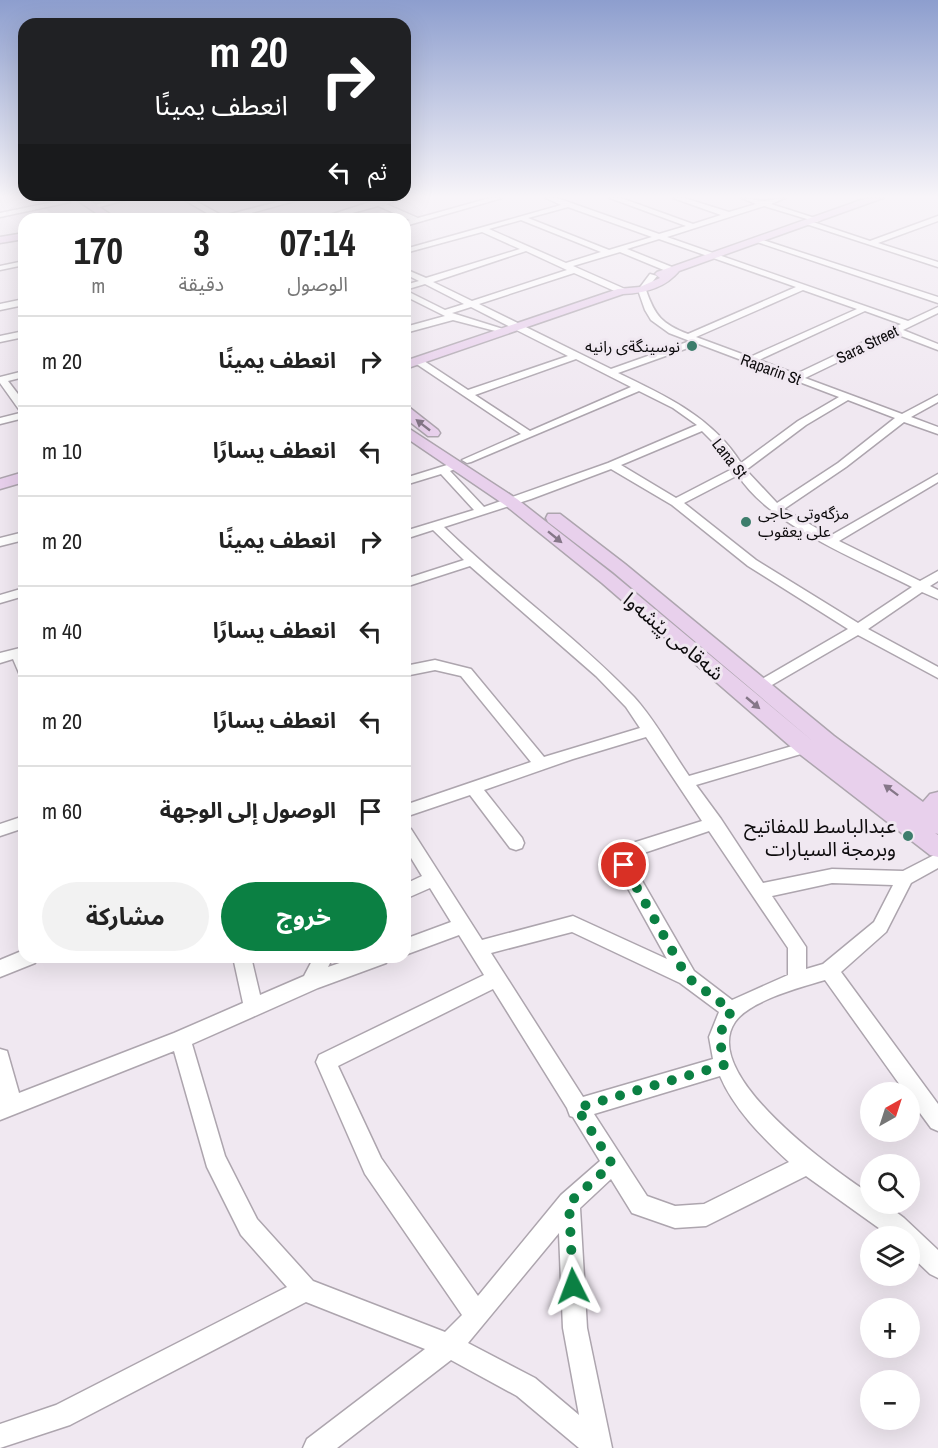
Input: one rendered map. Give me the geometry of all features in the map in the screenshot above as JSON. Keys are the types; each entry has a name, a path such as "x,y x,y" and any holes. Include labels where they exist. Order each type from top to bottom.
{"main road":[{"path":"412,363 480,340 496,332 622,291 653,276 688,266"},
{"path":"622,291 642,290 664,280 674,271"},
{"path":"411,354 472,335 496,332"},
{"name":"شەقامی پێشەوا","path":"411,417 455,465"},
{"name":"شەقامی پێشەوا","path":"411,435 455,465 519,500 619,568 826,741 933,813"},
{"path":"0,471 18,466"},
{"path":"0,484 18,479"},
{"name":"شەقامی پێشەوا","path":"519,500 805,747 938,848"}],"street":[{"path":"411,285 471,266"},
{"path":"565,266 622,291"},
{"path":"411,328 577,266"},
{"path":"661,266 674,271"},
{"path":"741,266 909,324"},
{"path":"836,266 938,300"},
{"name":"Lana St","path":"411,274 677,406 704,426 729,452 746,479 776,509 830,541 938,595"},
{"path":"642,290 653,276"},
{"path":"610,373 691,340 803,287"},
{"name":"Raparin St","path":"642,290 647,310 654,318 691,340 938,431"},
{"path":"411,296 448,315 496,332"},
{"path":"0,307 18,303"},
{"path":"750,361 865,308"},
{"name":"Sara Street","path":"796,378 938,310"},
{"path":"895,330 938,347"},
{"path":"0,339 18,335"},
{"path":"468,394 576,356"},
{"path":"412,363 468,394 529,435"},
{"path":"18,375 1,379 18,401"},
{"path":"411,480 529,435 639,387"},
{"path":"676,503 740,469 802,423 848,396"},
{"path":"776,509 842,465 902,418 938,398"},
{"path":"0,421 18,416"},
{"path":"411,533 519,500 612,465 704,426"},
{"path":"455,465 482,511"},
{"path":"612,465 676,503 752,562 858,629 938,674"},
{"path":"830,541 938,477"},
{"path":"436,526 472,561 601,673 631,703 684,783 715,823 797,947 797,980"},
{"path":"0,542 18,538"},
{"path":"411,581 472,561"},
{"path":"760,686 858,629 938,575"},
{"path":"0,599 18,594"},
{"path":"0,658 18,653"},
{"path":"411,670 435,665 466,672 541,764"},
{"path":"411,809 616,739 649,731"},
{"path":"684,783 826,741"},
{"path":"473,787 516,843"},
{"path":"687,977 624,865 625,856 629,851 715,823"},
{"path":"0,830 18,824"},
{"path":"411,844 639,1205 675,1217 706,1215 807,1164"},
{"path":"761,891 832,876 905,878 938,860"},
{"path":"897,1226 807,1164 771,1130 740,1093 724,1065 720,1044 722,1027 732,1011 797,980 829,971 880,927 905,878"},
{"path":"411,889 432,879"},
{"path":"478,949 573,924 687,977 732,1011"},
{"path":"411,945 462,926"},
{"path":"0,969 18,961"},
{"path":"243,963 253,1006"},
{"path":"311,982 321,963"},
{"path":"0,1061 5,1107 181,1039 253,1006 363,963"},
{"path":"829,971 938,1121"},
{"path":"477,1316 373,1166 326,1062 495,980"},
{"path":"181,1039 215,1159 249,1227 305,1290 449,1346 526,1387 598,1447"},
{"path":"577,1108 724,1065"},
{"path":"316,1448 449,1346 477,1316 569,1203 612,1164"},
{"path":"569,1203 575,1328 598,1447"},
{"path":"920,1249 938,1266"},
{"path":"0,1437 61,1416 305,1290"}],"place":[{"name":"نوسينگةى رانيه","path":"692,346"},
{"name":"مزگەوتی حاجی علی یعقوب","path":"746,522"},
{"name":"عبدالباسط للمفاتيح وبرمجة السيارات","path":"908,836"}],"route":[{"path":"573,1286 569,1203 612,1164 577,1108 724,1065 720,1044 722,1027 732,1011 687,977 624,865"}]}
